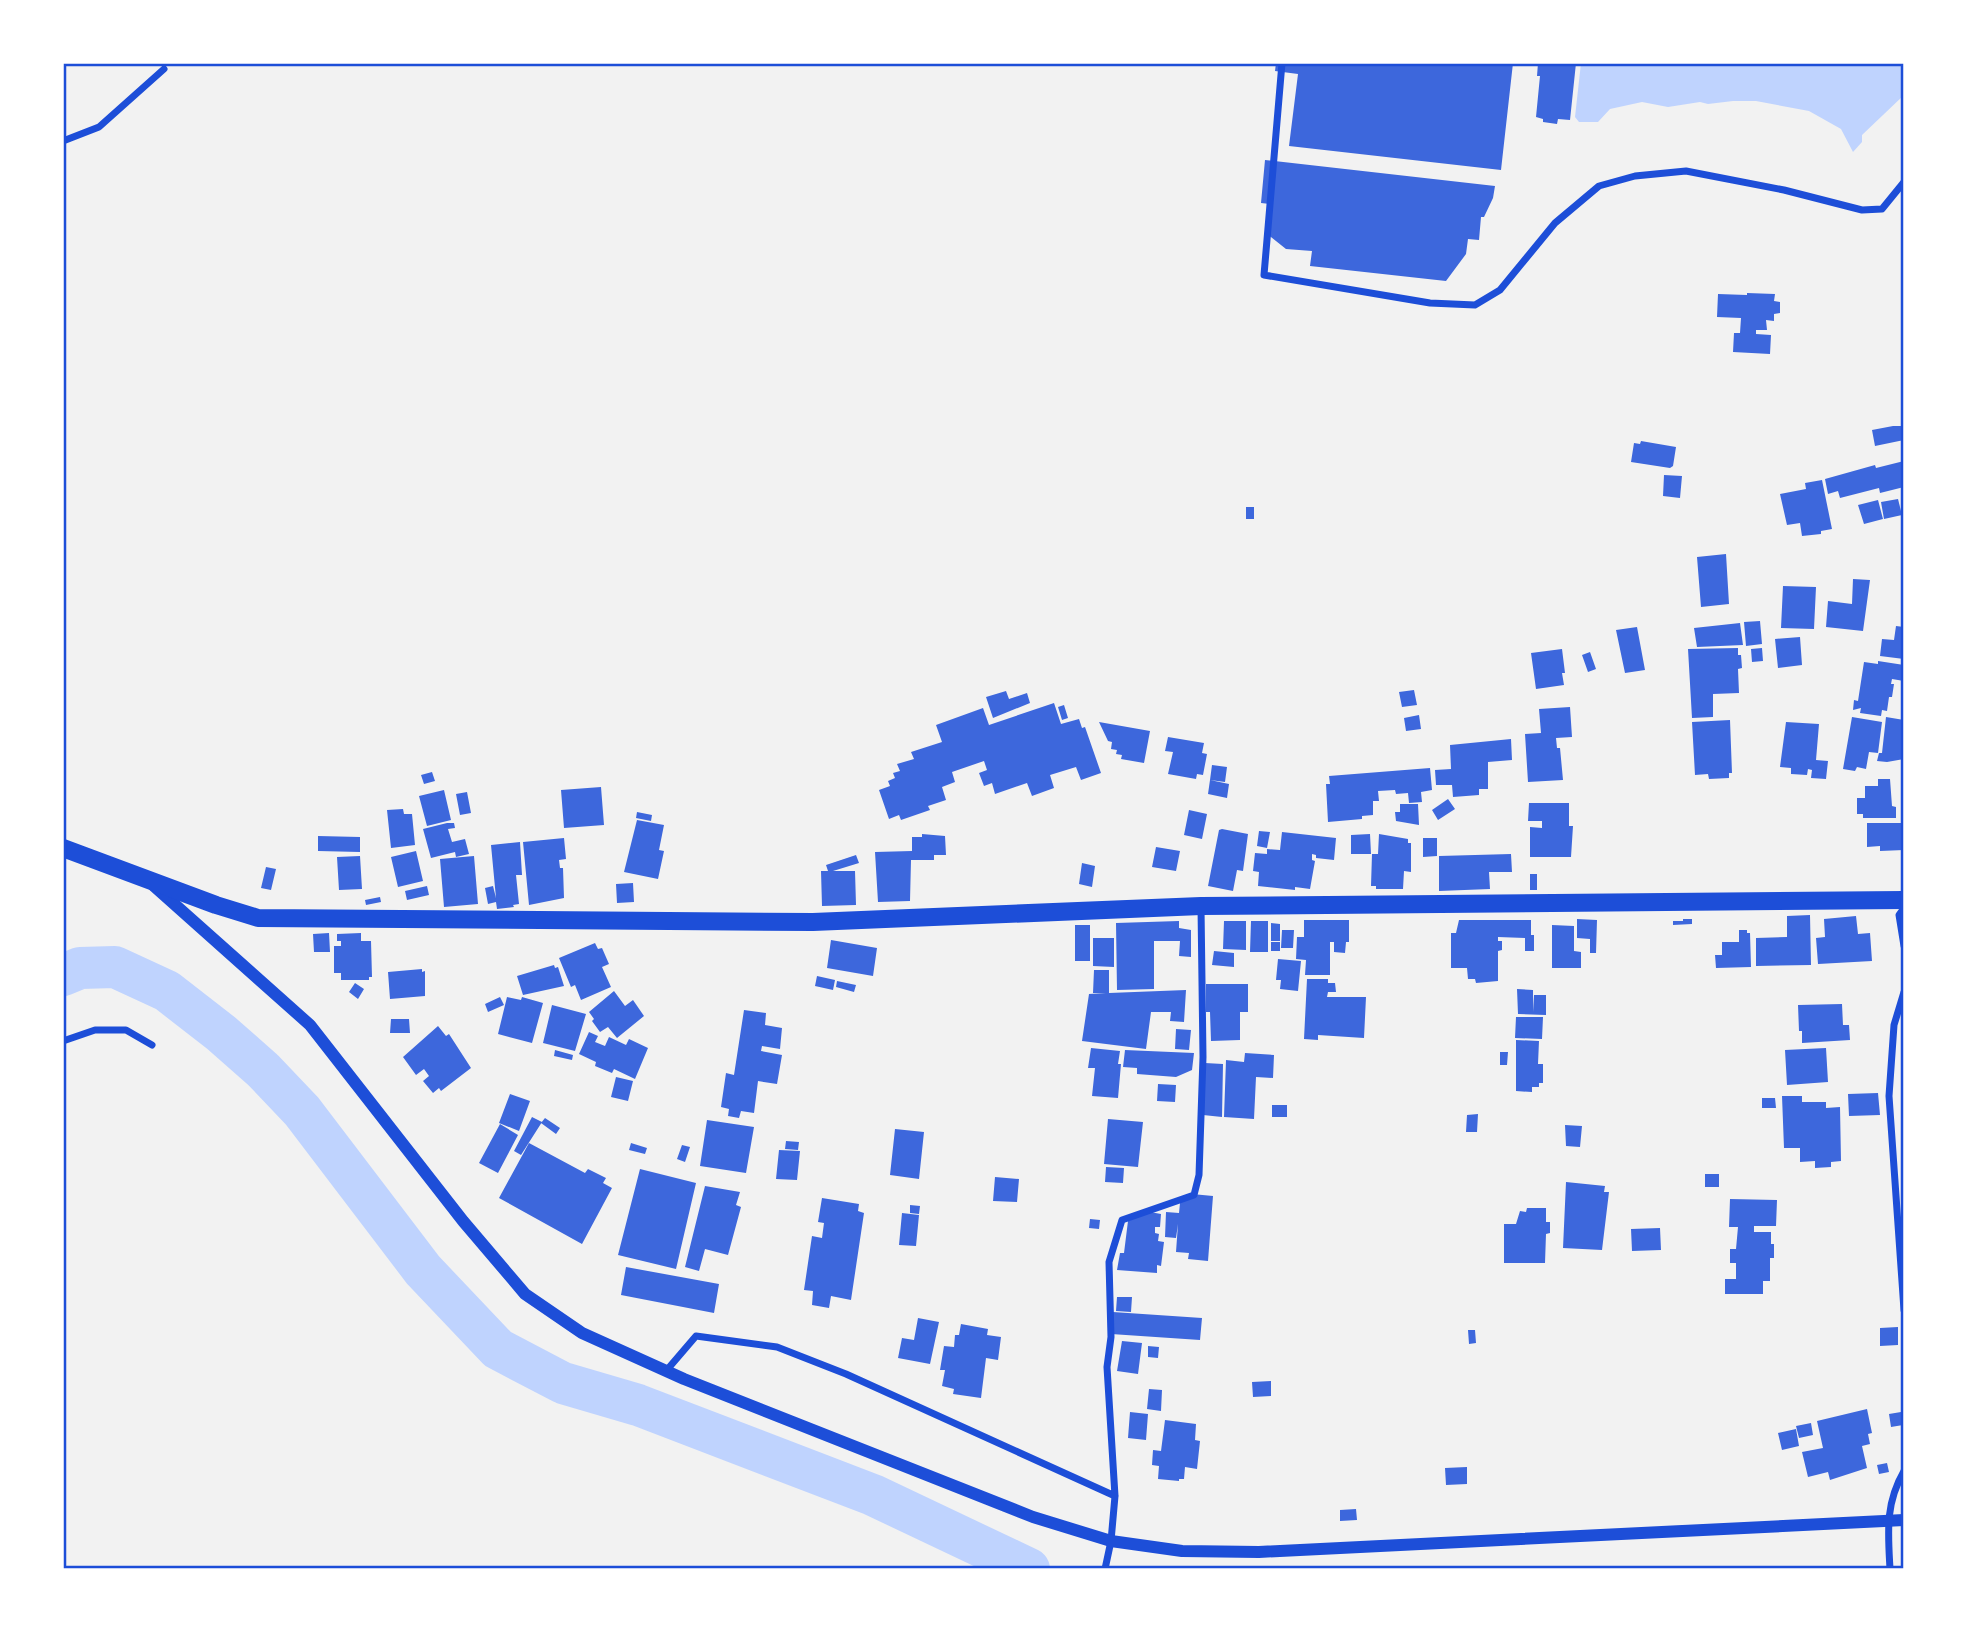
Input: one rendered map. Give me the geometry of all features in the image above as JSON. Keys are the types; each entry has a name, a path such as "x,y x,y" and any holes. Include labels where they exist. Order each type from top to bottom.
{"main road":[{"path":"63,848 148,881 258,918 813,922 1201,906 1904,900"}],"street":[{"path":"1282,63 1265,275 1430,303 1475,305 1500,290 1555,223 1599,186 1635,176 1686,171 1784,190 1862,210 1882,209 1904,182"},
{"path":"63,141 99,127 164,69"},
{"path":"148,881 310,1025 463,1222 525,1294 582,1333 666,1371 1034,1517 1111,1541 1182,1551 1259,1552 1904,1520"},
{"path":"1105,1569 1111,1541 1115,1496 1107,1367 1111,1337 1109,1262 1122,1220 1194,1195 1199,1175 1203,1056 1201,906"},
{"path":"1904,908 1899,915 1904,946"},
{"path":"1904,992 1894,1025 1889,1096 1904,1310"},
{"path":"63,1041 95,1030 126,1031 152,1045"},
{"path":"666,1371 696,1336 777,1347 846,1374 1115,1496"},
{"path":"1890,1569 1888,1522 1894,1489 1904,1471"}],"water":[{"path":"1581,63 1904,63 1904,95 1862,135 1862,142 1853,152 1841,129 1809,111 1756,101 1708,104 1700,102 1668,107 1642,102 1610,109 1598,122 1579,122 1575,117"}],"building":[{"path":"1276,63 1513,63 1501,170 1289,146 1298,74 1275,71"},
{"path":"1538,63 1576,63 1570,120 1558,119 1557,124 1543,122 1543,119 1536,117 1540,76 1537,76"},
{"path":"1265,160 1495,186 1493,198 1484,217 1481,217 1479,240 1468,239 1466,254 1446,281 1310,266 1312,251 1286,249 1267,234 1270,204 1261,203"},
{"path":"1718,294 1775,294 1774,301 1780,302 1780,313 1774,314 1774,321 1766,320 1767,330 1756,330 1756,334 1771,335 1770,354 1733,352 1734,333 1740,333 1741,318 1717,317"},
{"path":"1903,426 1904,440 1875,446 1872,430"},
{"path":"1641,441 1676,447 1673,466 1670,468 1631,462 1634,443 1640,444"},
{"path":"1904,461 1904,487 1880,493 1879,488 1840,498 1838,491 1828,494 1825,479 1875,465 1876,468"},
{"path":"1664,475 1682,476 1680,498 1663,496"},
{"path":"1822,480 1832,529 1821,531 1821,534 1802,536 1800,523 1787,525 1780,494 1806,489 1805,483"},
{"path":"1898,499 1902,515 1884,519 1881,502"},
{"path":"1878,500 1883,519 1864,524 1858,505"},
{"path":"1246,507 1254,507 1254,519 1246,519"},
{"path":"1726,554 1729,604 1701,607 1697,557"},
{"path":"1853,579 1870,580 1863,631 1826,627 1828,601 1852,604"},
{"path":"1783,586 1816,587 1814,629 1781,628"},
{"path":"1760,621 1762,644 1746,646 1744,622"},
{"path":"1740,623 1743,645 1697,647 1694,628"},
{"path":"1896,626 1904,627 1904,659 1880,656 1882,639 1894,640"},
{"path":"1637,627 1645,670 1625,673 1616,630"},
{"path":"1800,637 1802,665 1778,668 1775,639"},
{"path":"1738,648 1742,668 1738,669 1739,693 1713,694 1713,717 1692,718 1688,649"},
{"path":"1762,648 1763,661 1752,662 1751,649"},
{"path":"1562,649 1564,685 1536,689 1531,653"},
{"path":"1590,652 1596,669 1588,672 1582,655"},
{"path":"1878,661 1904,665 1904,681 1892,679 1892,697 1889,697 1887,711 1882,710 1881,716 1860,713 1861,708 1853,710 1854,700 1858,701 1864,662 1878,664"},
{"path":"1414,690 1417,705 1402,707 1399,692"},
{"path":"1006,691 1009,699 1027,693 1030,703 993,718 986,697"},
{"path":"1054,703 1061,724 1079,719 1082,728 1085,727 1101,773 1081,780 1076,767 1050,775 1054,788 1032,796 1027,783 995,794 992,783 984,786 979,773 987,770 984,761 952,772 955,782 942,787 946,800 928,806 930,810 901,820 899,815 889,819 879,790 890,786 888,781 895,778 893,773 900,771 897,764 914,759 911,752 942,742 936,725 983,708 989,725"},
{"path":"1064,705 1068,718 1062,720 1058,707"},
{"path":"1570,707 1572,737 1556,738 1557,748 1560,748 1563,780 1528,782 1525,734 1541,733 1539,709"},
{"path":"1419,715 1421,729 1406,731 1404,718"},
{"path":"1852,717 1882,722 1878,753 1869,752 1866,769 1857,767 1855,771 1843,769"},
{"path":"1886,717 1904,720 1904,759 1877,761 1879,753 1882,753"},
{"path":"1730,720 1732,773 1729,773 1729,778 1709,779 1708,774 1695,775 1692,722"},
{"path":"1099,722 1150,731 1144,763 1121,759 1122,755 1116,754 1117,750 1111,749 1112,742 1108,741"},
{"path":"1786,722 1819,724 1816,760 1828,761 1826,779 1811,778 1812,770 1808,769 1807,775 1791,774 1791,768 1780,767"},
{"path":"1168,737 1204,743 1202,753 1207,754 1203,775 1197,774 1196,779 1168,774 1173,752 1165,751"},
{"path":"1511,739 1512,760 1488,762 1488,789 1479,789 1479,795 1453,797 1452,785 1436,785 1435,770 1451,769 1450,745"},
{"path":"1212,765 1227,767 1225,782 1210,780"},
{"path":"1430,768 1432,790 1421,792 1422,802 1409,803 1408,793 1396,794 1395,790 1378,791 1379,801 1373,801 1373,815 1362,816 1362,819 1328,822 1326,784 1330,784 1329,776"},
{"path":"432,772 435,781 424,784 421,775"},
{"path":"1878,779 1890,779 1892,806 1896,807 1896,818 1863,818 1863,814 1857,814 1857,798 1865,798 1865,786 1878,786"},
{"path":"1210,780 1229,784 1227,798 1208,794"},
{"path":"601,787 604,825 564,828 561,790"},
{"path":"444,790 451,820 427,826 419,796"},
{"path":"467,792 471,813 460,815 456,794"},
{"path":"1448,799 1455,809 1438,820 1432,810"},
{"path":"1529,803 1569,803 1569,826 1573,826 1571,857 1530,857 1530,827 1542,828 1542,821 1528,821"},
{"path":"1400,804 1418,804 1419,825 1396,821 1395,812 1400,812"},
{"path":"403,809 404,814 412,814 415,845 391,848 387,810"},
{"path":"1189,810 1207,814 1202,839 1184,835"},
{"path":"637,812 652,815 651,821 636,818"},
{"path":"637,820 664,825 659,850 664,851 658,879 624,872"},
{"path":"454,823 455,828 448,829 452,842 465,839 469,854 456,857 455,852 431,858 423,829"},
{"path":"1867,823 1903,823 1904,850 1880,851 1880,846 1867,847"},
{"path":"1219,830 1248,834 1243,871 1237,870 1233,891 1208,886"},
{"path":"1259,831 1270,832 1267,848 1257,846"},
{"path":"1282,832 1336,838 1334,860 1316,858 1316,855 1312,854 1312,860 1315,861 1310,889 1258,886 1259,872 1253,871 1255,853 1267,854 1267,849 1280,850"},
{"path":"922,834 945,836 946,855 934,855 934,860 911,860 910,901 878,902 875,852 912,851 912,837 922,837"},
{"path":"1370,834 1371,854 1351,854 1351,835"},
{"path":"1379,834 1408,839 1408,843 1411,843 1411,872 1404,871 1403,889 1376,889 1376,886 1371,886 1372,854 1378,854"},
{"path":"318,836 360,837 360,852 318,851"},
{"path":"564,838 566,859 559,860 560,868 563,868 564,898 529,905 523,842"},
{"path":"1423,838 1437,838 1437,856 1423,857"},
{"path":"520,842 522,875 516,875 519,904 497,909 496,902 488,904 485,888 493,886 496,898 491,845"},
{"path":"1156,847 1180,851 1176,871 1152,867"},
{"path":"416,851 423,881 398,887 391,857"},
{"path":"1511,854 1512,872 1489,872 1490,889 1439,891 1439,856"},
{"path":"856,855 859,863 833,871 855,871 856,905 822,906 821,871 828,871 826,865"},
{"path":"360,856 362,889 339,890 337,857"},
{"path":"474,856 478,904 444,907 440,859"},
{"path":"1082,863 1095,866 1092,887 1079,884"},
{"path":"266,867 276,869 271,890 261,888"},
{"path":"1530,874 1537,874 1537,890 1530,890"},
{"path":"633,883 634,902 617,903 616,884"},
{"path":"427,886 429,895 407,900 405,891"},
{"path":"380,897 381,902 366,905 365,900"},
{"path":"1810,915 1811,965 1756,966 1756,938 1787,937 1787,916"},
{"path":"1856,916 1858,934 1870,933 1872,961 1818,964 1816,938 1825,937 1824,919"},
{"path":"1577,919 1597,920 1596,953 1590,953 1590,939 1577,938"},
{"path":"1692,919 1692,924 1673,925 1673,921"},
{"path":"1304,920 1349,920 1349,942 1346,942 1345,953 1334,952 1334,942 1330,942 1330,975 1305,975 1306,960 1296,959 1297,937 1304,937"},
{"path":"1459,920 1531,920 1534,951 1525,951 1525,938 1498,937 1498,941 1502,941 1502,950 1498,951 1498,981 1476,983 1475,979 1468,979 1467,968 1451,968 1451,933 1456,933"},
{"path":"1179,921 1179,928 1191,930 1191,957 1179,956 1180,941 1154,941 1154,989 1117,990 1116,923"},
{"path":"1224,921 1246,921 1246,950 1223,949"},
{"path":"1251,921 1268,921 1268,952 1250,952"},
{"path":"1271,923 1280,924 1280,941 1271,941"},
{"path":"1075,925 1090,925 1090,961 1075,961"},
{"path":"1552,925 1574,926 1574,951 1581,952 1581,968 1552,968"},
{"path":"1282,930 1294,930 1293,948 1281,948"},
{"path":"1739,930 1747,930 1747,933 1750,933 1751,967 1716,968 1715,955 1722,955 1722,942 1739,942"},
{"path":"329,933 330,952 314,952 313,934"},
{"path":"361,933 361,941 371,941 372,977 369,977 369,980 341,980 341,973 334,973 334,946 341,946 341,941 337,941 337,934"},
{"path":"1093,938 1114,938 1114,967 1093,966"},
{"path":"831,940 877,948 873,976 827,968"},
{"path":"1271,942 1280,942 1280,951 1271,951"},
{"path":"595,943 598,949 602,948 609,964 602,967 611,987 581,1000 575,985 571,987 559,958"},
{"path":"1214,951 1234,953 1234,967 1212,965"},
{"path":"1278,959 1301,961 1298,991 1280,989 1281,980 1276,980"},
{"path":"554,965 555,968 558,967 564,986 523,995 517,976"},
{"path":"422,969 422,972 425,971 425,996 390,999 388,972"},
{"path":"1094,970 1109,970 1109,993 1186,990 1184,1022 1170,1021 1171,1012 1151,1012 1146,1049 1082,1041 1089,994 1106,993 1093,993"},
{"path":"817,976 835,980 833,990 815,986"},
{"path":"1307,979 1328,979 1328,983 1335,983 1336,992 1328,992 1327,997 1366,997 1364,1038 1318,1035 1318,1040 1304,1039"},
{"path":"837,981 856,985 854,992 836,987"},
{"path":"355,983 364,989 358,999 349,992"},
{"path":"1206,984 1248,984 1248,1012 1240,1012 1240,1040 1211,1041 1210,1012 1206,1012"},
{"path":"1517,989 1533,990 1533,1012 1534,995 1546,995 1546,1015 1518,1014"},
{"path":"614,991 625,1006 633,1000 644,1016 617,1038 608,1027 600,1032 589,1012"},
{"path":"500,997 504,1005 488,1012 485,1004"},
{"path":"507,997 521,1000 522,997 543,1003 532,1043 498,1034"},
{"path":"1842,1004 1843,1025 1849,1025 1850,1040 1802,1043 1798,1005"},
{"path":"552,1005 586,1014 575,1051 543,1043"},
{"path":"744,1010 766,1013 765,1025 782,1028 780,1049 762,1046 761,1051 782,1055 777,1084 758,1081 754,1113 741,1111 739,1118 728,1116 729,1109 721,1107 726,1073 734,1075"},
{"path":"1516,1017 1543,1017 1542,1039 1515,1038"},
{"path":"391,1019 409,1019 410,1033 390,1033"},
{"path":"438,1026 446,1036 449,1034 471,1068 441,1091 439,1088 433,1093 423,1081 429,1076 424,1069 416,1075 403,1057"},
{"path":"1176,1029 1191,1030 1189,1050 1175,1049"},
{"path":"589,1032 598,1036 595,1042 605,1046 609,1037 626,1045 629,1039 648,1048 635,1079 614,1069 612,1073 595,1066 596,1062 579,1054"},
{"path":"1516,1040 1539,1041 1538,1064 1543,1064 1543,1083 1539,1083 1539,1087 1532,1087 1532,1092 1516,1091"},
{"path":"1091,1048 1120,1051 1118,1098 1092,1096 1095,1068 1088,1068"},
{"path":"1826,1048 1828,1082 1787,1085 1785,1050"},
{"path":"555,1050 573,1055 572,1060 554,1056"},
{"path":"1125,1050 1194,1053 1192,1070 1176,1077 1137,1074 1137,1068 1123,1067"},
{"path":"1500,1052 1508,1052 1507,1065 1500,1065"},
{"path":"1245,1053 1274,1055 1273,1078 1256,1077 1254,1119 1224,1117 1226,1060 1244,1062"},
{"path":"1205,1063 1223,1064 1222,1117 1203,1115"},
{"path":"616,1077 633,1081 628,1101 611,1097"},
{"path":"1158,1084 1176,1085 1175,1102 1157,1101"},
{"path":"1878,1093 1880,1115 1849,1116 1848,1094"},
{"path":"510,1094 530,1101 519,1131 499,1123"},
{"path":"1782,1096 1802,1096 1802,1102 1826,1102 1826,1108 1840,1107 1841,1161 1831,1162 1831,1167 1815,1168 1815,1161 1800,1162 1800,1148 1784,1148"},
{"path":"1762,1098 1775,1098 1776,1108 1762,1108"},
{"path":"1272,1105 1287,1105 1287,1117 1272,1117"},
{"path":"1478,1114 1477,1132 1466,1132 1467,1115"},
{"path":"532,1117 542,1122 521,1155 514,1151"},
{"path":"545,1118 560,1128 556,1134 541,1123"},
{"path":"1108,1119 1143,1122 1138,1167 1104,1164"},
{"path":"707,1120 754,1127 746,1173 700,1166"},
{"path":"500,1124 518,1135 498,1173 479,1163"},
{"path":"1565,1125 1582,1126 1580,1147 1566,1146"},
{"path":"895,1129 924,1132 919,1179 890,1175"},
{"path":"786,1141 799,1142 798,1150 785,1149"},
{"path":"529,1143 585,1173 588,1169 606,1178 603,1183 612,1188 582,1244 499,1198"},
{"path":"631,1143 647,1148 645,1154 629,1150"},
{"path":"682,1145 690,1147 685,1162 677,1159"},
{"path":"779,1150 800,1151 797,1180 776,1179"},
{"path":"1106,1167 1124,1168 1123,1183 1105,1182"},
{"path":"640,1169 696,1183 676,1269 618,1255"},
{"path":"1705,1174 1719,1174 1719,1187 1705,1187"},
{"path":"995,1177 1019,1179 1017,1202 993,1201"},
{"path":"1566,1182 1605,1186 1604,1192 1609,1192 1602,1250 1563,1248"},
{"path":"705,1186 740,1192 736,1205 741,1207 728,1255 705,1249 699,1271 685,1267"},
{"path":"1192,1194 1213,1196 1208,1261 1188,1259 1189,1253 1176,1252 1178,1224 1176,1238 1165,1237 1166,1212 1179,1213 1180,1203"},
{"path":"822,1198 859,1204 858,1211 864,1213 851,1300 831,1296 829,1308 812,1305 813,1291 804,1290 812,1236 822,1238 824,1223 818,1222"},
{"path":"1730,1199 1777,1200 1776,1226 1754,1226 1754,1232 1771,1232 1771,1244 1774,1244 1774,1258 1770,1258 1770,1281 1763,1281 1763,1294 1725,1294 1725,1279 1736,1279 1736,1263 1730,1263 1730,1249 1736,1249 1738,1227 1729,1227"},
{"path":"910,1205 920,1206 919,1214 910,1213"},
{"path":"1527,1208 1546,1208 1546,1222 1550,1222 1550,1233 1546,1234 1545,1263 1504,1263 1504,1224 1516,1224 1520,1211 1526,1212"},
{"path":"1150,1212 1161,1214 1160,1227 1155,1227 1155,1233 1159,1234 1158,1241 1164,1242 1161,1266 1157,1265 1157,1273 1117,1270 1120,1253 1124,1253 1128,1221"},
{"path":"902,1213 919,1215 916,1246 899,1245"},
{"path":"1090,1219 1100,1220 1099,1229 1089,1228"},
{"path":"1660,1228 1661,1250 1632,1251 1631,1229"},
{"path":"626,1267 719,1284 714,1313 621,1295"},
{"path":"1117,1297 1132,1297 1131,1312 1116,1311"},
{"path":"1113,1312 1202,1318 1200,1340 1111,1334"},
{"path":"918,1318 939,1322 930,1364 898,1358 902,1338 914,1340"},
{"path":"961,1324 988,1329 987,1335 1001,1337 998,1360 986,1358 981,1398 953,1394 954,1389 942,1386 945,1370 940,1370 944,1346 954,1347 955,1335 959,1335"},
{"path":"1898,1327 1898,1345 1880,1346 1880,1328"},
{"path":"1468,1330 1475,1330 1476,1343 1469,1344"},
{"path":"1122,1341 1142,1343 1138,1374 1117,1371"},
{"path":"1148,1346 1159,1347 1158,1358 1148,1357"},
{"path":"1271,1381 1271,1396 1253,1397 1252,1382"},
{"path":"1149,1389 1162,1390 1161,1411 1147,1409"},
{"path":"1867,1409 1872,1433 1868,1434 1870,1444 1862,1446 1867,1468 1830,1480 1828,1472 1808,1477 1802,1452 1823,1448 1817,1421"},
{"path":"1130,1412 1148,1414 1146,1440 1128,1438"},
{"path":"1901,1412 1903,1425 1891,1427 1889,1414"},
{"path":"1165,1420 1196,1424 1195,1440 1200,1441 1197,1469 1185,1467 1184,1479 1179,1481 1158,1479 1159,1466 1152,1465 1153,1450 1161,1451"},
{"path":"1811,1423 1813,1435 1799,1438 1796,1426"},
{"path":"1796,1429 1799,1446 1782,1450 1778,1433"},
{"path":"1887,1463 1889,1472 1879,1474 1877,1465"},
{"path":"1467,1467 1467,1484 1446,1485 1445,1468"},
{"path":"1356,1509 1357,1520 1340,1521 1340,1510"}],"waterway":[{"path":"63,975 80,968 115,967 167,991 221,1033 263,1070 302,1111 423,1270 498,1349 563,1383 638,1405 873,1495 1029,1569"}]}
